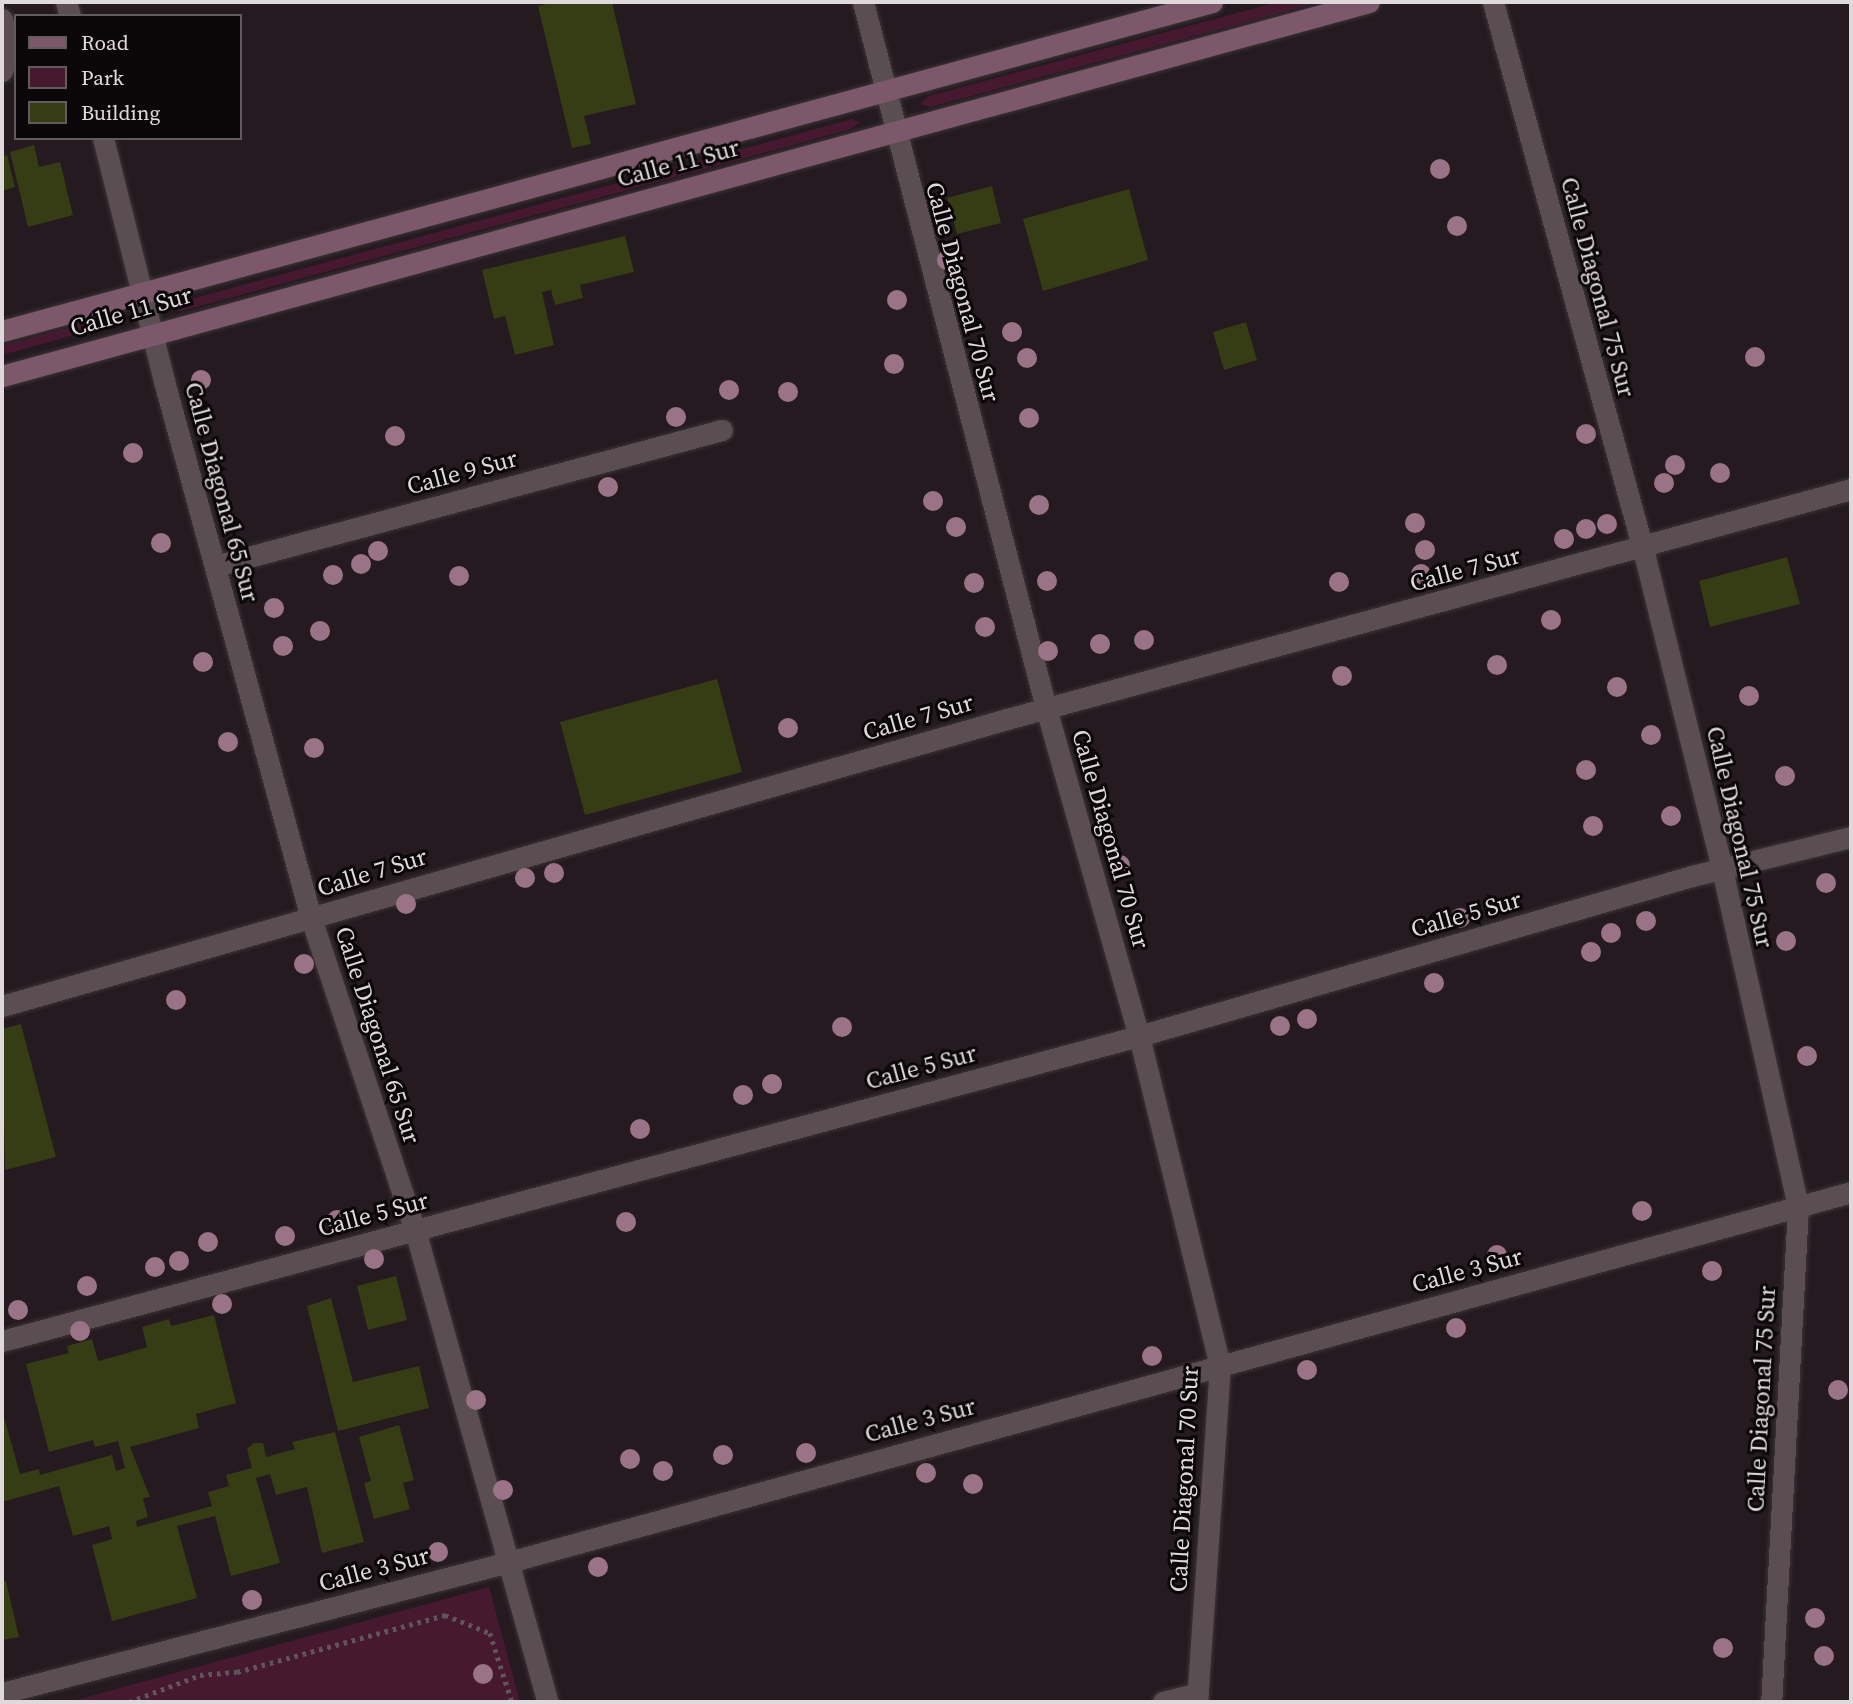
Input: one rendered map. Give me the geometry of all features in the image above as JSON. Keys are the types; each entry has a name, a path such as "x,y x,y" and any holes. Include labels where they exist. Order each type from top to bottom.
{"main road":[{"name":"Calle 11 Sur","path":"2,331 1212,2"},
{"name":"Calle 11 Sur","path":"2,376 153,332 1369,2"}],"street":[{"name":"Calle Diagonal 70 Sur","path":"863,2 898,130 907,185 1046,708 1139,1036 1220,1366 1198,1698"},
{"name":"Calle Diagonal 75 Sur","path":"1493,2 1643,549 1722,869 1798,1207 1771,1702"},
{"path":"2,19 10,48 2,71"},
{"name":"Calle Diagonal 65 Sur","path":"104,140 311,918 415,1230 548,1702"},
{"name":"Calle 9 Sur","path":"215,566 722,430"},
{"name":"Calle 7 Sur","path":"2,1006 1046,708 1643,549 1851,489"},
{"name":"Calle 5 Sur","path":"2,1340 1139,1036 1722,869 1851,837"},
{"name":"Calle 3 Sur","path":"2,1693 509,1562 1851,1192"},
{"path":"1163,1702 1198,1698"}],"path":[{"path":"129,1702 200,1675 237,1672 445,1615 490,1633 513,1702"}],"green space":[{"path":"1278,2 1320,2 930,107 920,104 929,96"},
{"path":"852,119 860,122 851,129 181,311 174,308 180,302"},
{"path":"107,317 110,325 2,355 2,346"},
{"path":"489,1587 520,1702 65,1702 80,1699"}],"building":[{"path":"555,2 612,2 636,104 584,116 591,144 572,148 538,6"},
{"path":"34,145 39,167 60,162 73,215 28,227 10,152"},
{"path":"7,155 15,187 2,191 2,157"},
{"path":"992,186 1001,223 957,234 947,198"},
{"path":"1129,189 1148,260 1043,291 1023,219"},
{"path":"625,236 634,272 580,285 583,298 555,305 551,290 542,292 554,345 515,355 505,316 494,319 482,270"},
{"path":"1246,322 1257,360 1224,370 1213,332"},
{"path":"1787,557 1800,604 1710,627 1699,581"},
{"path":"717,679 742,772 585,815 560,722"},
{"path":"21,1024 56,1157 5,1170 2,1029"},
{"path":"396,1276 407,1320 368,1330 357,1286"},
{"path":"331,1298 353,1382 419,1366 429,1408 338,1431 307,1306"},
{"path":"214,1315 236,1403 196,1414 199,1428 130,1447 150,1497 143,1498 148,1517 136,1521 137,1527 212,1506 208,1492 229,1486 226,1475 252,1468 247,1449 254,1443 263,1443 266,1457 295,1449 292,1442 335,1432 364,1542 322,1553 307,1487 276,1495 270,1474 256,1478 280,1563 231,1576 215,1516 177,1526 197,1598 112,1621 92,1545 112,1539 109,1526 73,1536 59,1486 2,1502 2,1410 20,1474 39,1469 40,1475 112,1455 116,1471 125,1468 118,1441 95,1447 93,1440 49,1452 26,1364 69,1353 67,1346 92,1339 98,1361 147,1347 142,1327 169,1319 171,1326"},
{"path":"399,1425 414,1480 403,1483 410,1509 374,1519 364,1483 371,1481 359,1437"},
{"path":"6,1581 19,1637 2,1640 2,1582"}]}
